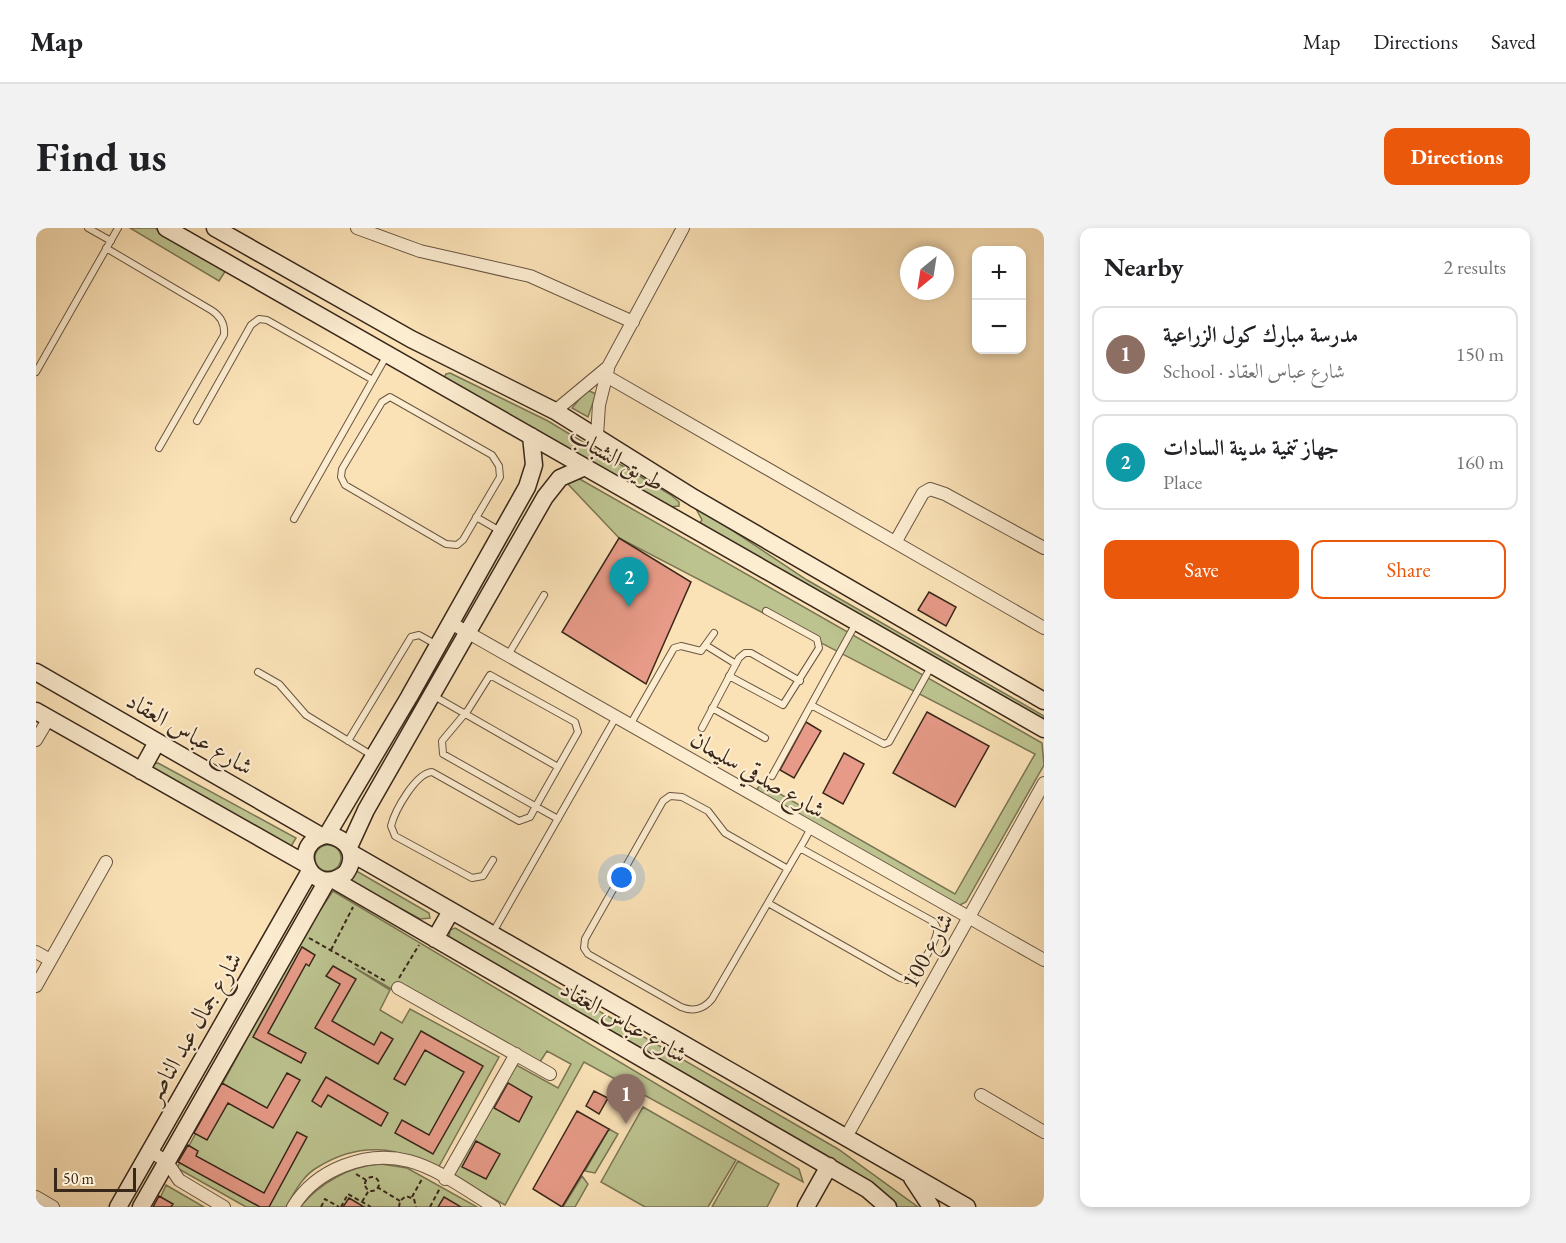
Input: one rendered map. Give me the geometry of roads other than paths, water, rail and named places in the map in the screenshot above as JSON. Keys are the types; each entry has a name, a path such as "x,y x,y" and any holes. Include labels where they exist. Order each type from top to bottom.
{"main road":[{"name":"طريق الشباب","path":"166,228 1044,729"},
{"name":"طريق الشباب","path":"215,228 444,355 555,411 597,435 694,498 1044,701"},
{"path":"433,380 434,366 444,355"},
{"path":"308,868 308,847 324,835 374,756 527,487 534,465 531,436"},
{"path":"42,714 308,868 317,878 330,881 346,873 350,867 350,850 366,810 545,497 560,478 585,467"},
{"path":"527,487 537,488 545,497"},
{"path":"681,522 689,519 695,513 694,498"},
{"name":"شارع عباس العقاد","path":"36,672 324,835"},
{"path":"409,697 429,701"},
{"path":"141,771 157,742"},
{"path":"324,835 344,840 350,850"},
{"name":"شارع عباس العقاد","path":"350,850 451,911 967,1207"},
{"name":"شارع جمال عبد الناصر","path":"118,1207 308,868"},
{"name":"شارع عباس العقاد","path":"330,881 359,895 867,1188 888,1207"},
{"name":"شارع جمال عبد الناصر","path":"141,1207 298,932 330,881"},
{"path":"430,936 451,911"},
{"path":"806,1207 829,1166"},
{"path":"908,1173 931,1207"}],"street":[{"path":"357,228 420,251 530,276 633,322"},
{"path":"597,435 605,372 683,228"},
{"path":"555,411 605,372"},
{"path":"605,372 1044,628"},
{"path":"896,541 923,493 930,489 945,494 1044,548"},
{"name":"شارع صدقي سليمان","path":"451,623 968,919 1044,960"},
{"path":"36,740 42,714"},
{"name":"شارع 100","path":"846,1137 1044,783"},
{"path":"36,986 106,862"},
{"path":"36,952 50,960"},
{"path":"398,988 549,1074"},
{"path":"445,1179 516,1054"},
{"path":"981,1095 1044,1132"},
{"path":"150,1151 166,1162 179,1180"},
{"path":"293,1207 309,1188 343,1166 387,1158 409,1161 428,1168 494,1207"},
{"path":"138,1173 155,1182 166,1178 179,1180 224,1207"},
{"path":"36,1197 53,1207"}],"lane":[{"path":"88,228 111,241"},
{"path":"36,372 118,228"},
{"path":"106,248 211,310 219,316 223,325 224,335 159,448"},
{"path":"197,422 251,325 259,319 267,320 373,380"},
{"path":"294,519 388,355"},
{"path":"393,398 495,458 499,466 500,477 476,517 463,540 449,545 343,483 342,469 384,399 393,398"},
{"path":"476,517 502,532"},
{"path":"508,656 544,595"},
{"path":"729,676 781,705 786,704 819,648 819,641 766,611"},
{"path":"772,776 856,622"},
{"path":"629,725 674,648 681,646 698,651 707,646 714,633"},
{"path":"348,741 411,637 419,635 438,646"},
{"path":"707,646 736,664"},
{"path":"702,728 736,664 748,652 800,681"},
{"path":"811,705 884,744 889,742 932,665"},
{"path":"258,672 279,684 306,715 374,756"},
{"path":"493,860 483,876 472,878 395,836 392,822 417,778 423,773 432,771 519,821 530,817 536,806 558,767 578,732 577,724 496,676 490,675 465,714 442,741 443,754 536,806 558,819"},
{"path":"429,701 465,714 558,767"},
{"path":"712,708 765,738"},
{"path":"492,934 615,717"},
{"path":"788,869 725,833 708,811 678,795 670,796 663,801 646,831 585,939 584,948 588,954 681,1007 696,1010 705,1006 712,999 788,869 811,828"},
{"path":"768,903 900,978 907,980 915,974 936,935 937,928 934,922 800,848"}],"place":[{"name":"جهاز تنمية مدينة السادات","path":"629,607"},
{"name":"مدرسة مبارك كول الزراعية","path":"626,1124"}]}
